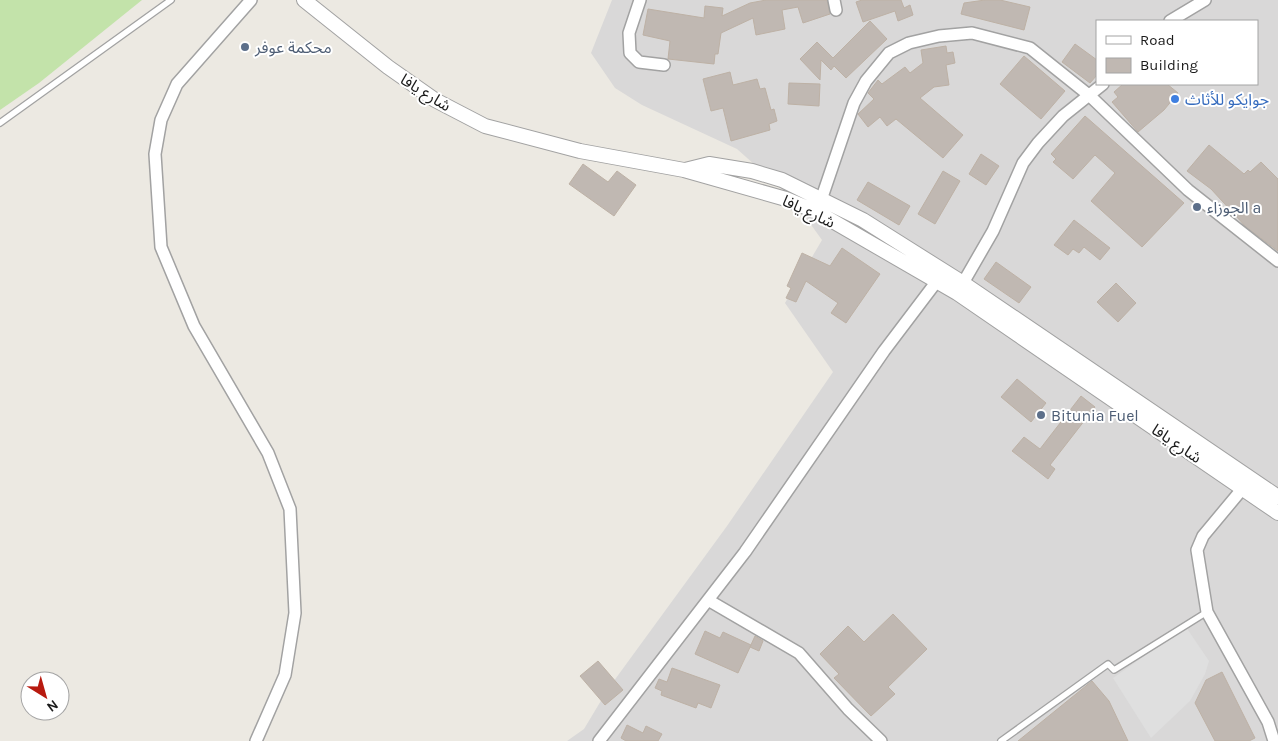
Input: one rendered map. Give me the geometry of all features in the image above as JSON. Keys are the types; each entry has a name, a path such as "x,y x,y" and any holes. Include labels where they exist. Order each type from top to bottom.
{"street":[{"path":"251,0 177,84 161,120 155,154 161,247 194,326 268,453 290,509 295,612 285,675 256,741"},
{"name":"شارع يافا","path":"304,0 396,73 435,100 485,126 580,152 684,170 786,199 817,212 957,293 1278,513"},
{"path":"640,0 629,33 630,53 639,62 664,64"},
{"path":"1172,20 1205,0"},
{"path":"817,212 854,104 866,81 889,54 909,43 939,36 972,33 1030,48 1090,96 1188,190 1278,261"},
{"path":"963,283 993,232 1023,163 1038,143 1063,116 1102,85"},
{"path":"684,170 709,164 752,171 782,180 822,198 863,220 963,283 1278,497"},
{"path":"599,741 745,552 884,351 936,281"},
{"path":"1242,488 1203,536 1197,550 1207,612 1268,722 1274,741"},
{"path":"708,600 799,653 848,709 881,741"}],"lane":[{"path":"0,123 171,0"},
{"path":"1001,741 1108,664 1114,670 1207,612"}],"shaded area":[{"path":"612,0 1278,0 1278,741 567,741 584,729 608,689 727,526 833,372 785,303 822,240 791,197 737,149 642,105 615,88 591,53"},
{"path":"1186,627 1209,661 1205,674 1190,701 1151,738 1113,678"}],"green space":[{"path":"0,0 142,0 39,83 0,110"}],"building":[{"path":"766,0 827,0 830,14 803,23 798,7 782,10 785,29 756,35 753,18 721,33 718,54 715,54 714,64 668,59 670,41 643,35 648,9 704,18 705,6 723,8 722,16 750,3"},
{"path":"862,0 901,0 904,8 910,5 913,15 898,21 895,11 863,22 856,2"},
{"path":"1000,0 1030,7 1024,30 961,14 964,3"},
{"path":"870,21 887,39 846,78 834,66 831,70 821,60 820,80 800,59 817,42 833,58"},
{"path":"1075,44 1096,59 1096,76 1090,83 1062,62"},
{"path":"946,46 947,53 953,52 955,63 946,65 949,85 934,87 920,98 963,135 943,158 896,119 887,126 880,117 868,127 858,114 874,99 868,93 878,80 882,84 905,67 910,73 923,63 921,50"},
{"path":"1024,56 1065,91 1041,119 1000,84"},
{"path":"730,72 733,85 757,79 760,89 765,88 771,110 774,109 777,121 769,124 770,130 731,141 723,108 711,111 703,79"},
{"path":"789,83 820,84 819,106 788,104"},
{"path":"1122,85 1168,85 1178,93 1164,110 1138,132 1112,102 1118,97 1114,92"},
{"path":"1085,116 1184,203 1142,247 1091,201 1115,173 1095,155 1073,179 1053,162 1056,159 1051,154"},
{"path":"1209,145 1244,174 1248,170 1250,172 1261,162 1278,179 1278,251 1246,227 1211,189 1187,171"},
{"path":"981,154 999,166 986,185 969,174"},
{"path":"583,164 608,182 617,171 636,185 614,216 569,184"},
{"path":"943,171 960,181 935,224 918,214"},
{"path":"868,182 910,206 899,225 857,200"},
{"path":"1074,220 1110,248 1100,260 1084,247 1079,253 1073,249 1068,255 1054,245"},
{"path":"842,248 880,274 846,323 831,313 838,303 806,281 796,302 786,298 791,288 787,286 802,253 830,266"},
{"path":"996,262 1031,287 1019,303 984,279"},
{"path":"1116,283 1136,303 1118,322 1097,302"},
{"path":"1017,379 1046,403 1031,422 1001,397"},
{"path":"1081,396 1095,407 1050,465 1055,469 1048,479 1012,451 1024,437 1040,449"},
{"path":"893,614 927,649 888,687 895,694 871,716 834,678 839,674 820,654 848,626 864,642"},
{"path":"705,631 720,638 723,632 751,645 738,673 695,654"},
{"path":"755,636 763,641 759,651 750,647"},
{"path":"598,661 623,690 605,705 580,676"},
{"path":"672,668 720,685 711,708 698,703 696,708 661,695 662,691 655,688 659,679 667,682"},
{"path":"1222,672 1255,738 1249,741 1215,741 1195,703 1206,680"},
{"path":"1092,681 1109,701 1128,741 1018,741"},
{"path":"627,725 643,733 646,726 662,734 658,741 626,741 621,738"}],"place":[{"name":"محكمة عوفر","path":"245,47"},
{"name":"جوايكو للأثاث","path":"1175,99"},
{"name":"الجوزاء a","path":"1197,207"},
{"name":"Bitunia Fuel","path":"1041,415"}]}
